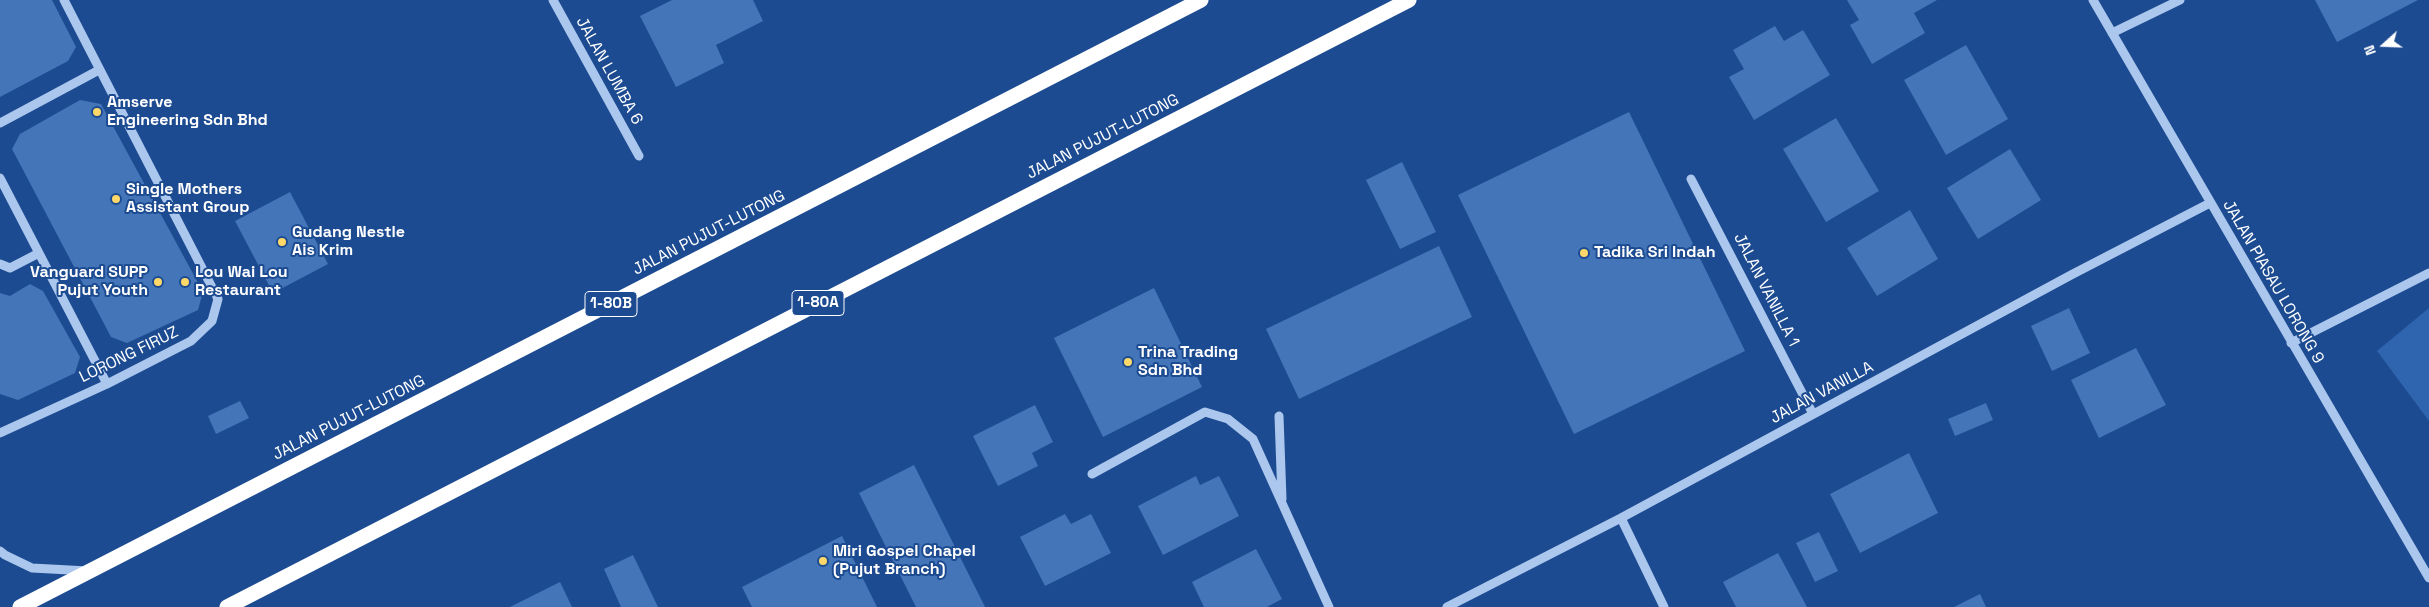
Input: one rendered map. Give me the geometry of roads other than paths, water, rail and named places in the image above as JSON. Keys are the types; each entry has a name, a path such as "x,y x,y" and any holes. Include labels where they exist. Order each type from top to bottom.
{"highway":[{"name":"JALAN PUJUT-LUTONG","path":"20,607 1201,0"},
{"name":"JALAN PUJUT-LUTONG","path":"228,607 1408,0"}],"street":[{"name":"LORONG FIRUZ","path":"0,433 107,384 191,341 212,321 218,299 64,0"},
{"name":"JALAN LUMBA 6","path":"553,0 639,156"},
{"name":"JALAN PIASAU LORONG 9","path":"2093,0 2429,578"},
{"path":"2112,34 2180,0"},
{"path":"0,123 99,70"},
{"path":"0,178 107,384"},
{"name":"JALAN VANILLA 1","path":"1691,179 1813,414"},
{"name":"JALAN VANILLA","path":"1447,607 1621,518 2080,270 2210,202"},
{"path":"0,264 10,268 39,253"},
{"path":"2291,343 2429,273"},
{"path":"1092,474 1205,412 1228,419 1253,439 1329,607"},
{"path":"1279,416 1282,505"},
{"path":"1621,518 1664,607"},
{"path":"0,551 5,556 32,568 89,571"}],"place":[{"name":"Amserve Engineering Sdn Bhd","path":"97,112"},
{"name":"Single Mothers Assistant Group","path":"116,199"},
{"name":"Gudang Nestle Ais Krim","path":"282,242"},
{"name":"Tadika Sri Indah","path":"1584,253"},
{"name":"Vanguard SUPP Pujut Youth","path":"158,282"},
{"name":"Lou Wai Lou Restaurant","path":"185,282"},
{"name":"Trina Trading Sdn Bhd","path":"1128,362"},
{"name":"Miri Gospel Chapel (Pujut Branch)","path":"823,561"}]}
